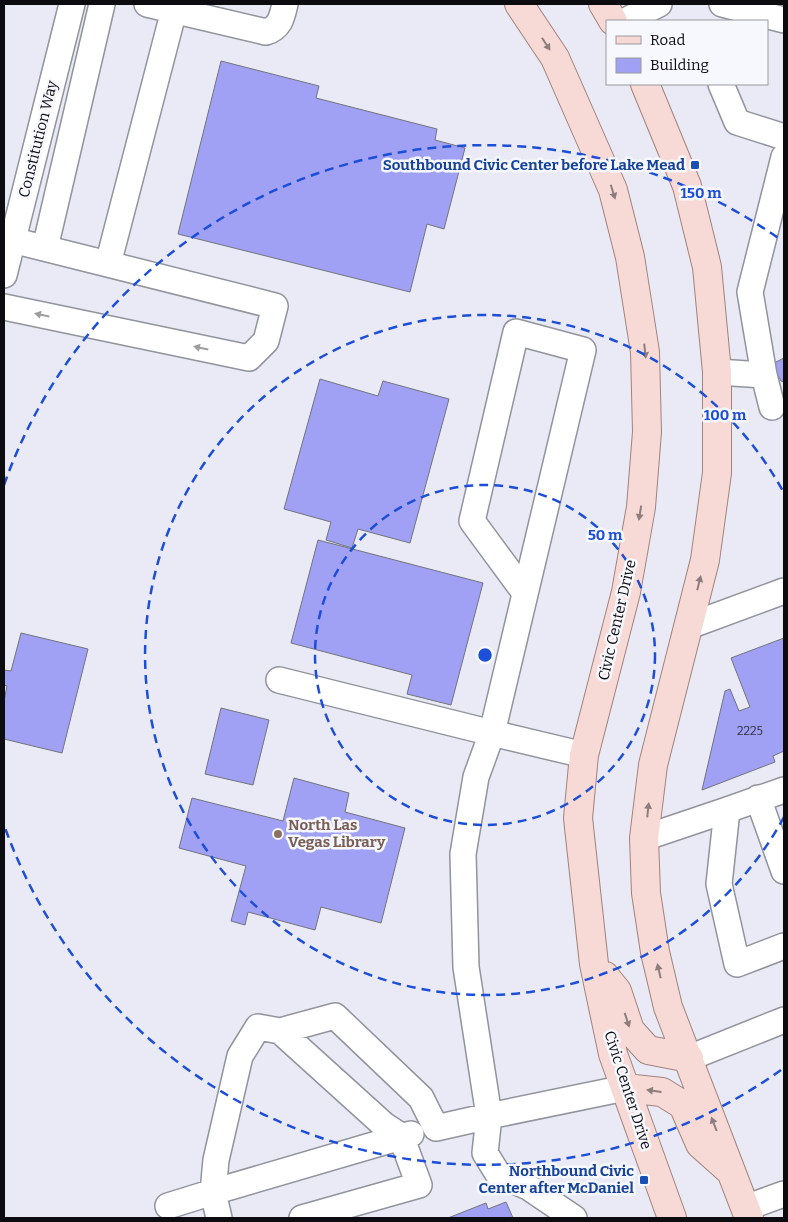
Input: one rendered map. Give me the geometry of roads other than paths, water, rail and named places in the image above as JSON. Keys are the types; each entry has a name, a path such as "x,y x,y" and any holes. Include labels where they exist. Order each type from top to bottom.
{"main road":[{"name":"Civic Center Drive","path":"519,4 555,58 613,190 630,257 646,352 647,432 641,507 626,592 584,755 578,818 594,964 613,1054 672,1218"},
{"path":"604,4 612,20"},
{"path":"645,85 687,186 707,267 716,372 717,473 705,560 653,765 644,838 646,893 655,952 668,1007 747,1213"},
{"path":"594,964 617,991 630,1030 648,1050 689,1058"},
{"path":"625,1088 662,1092 683,1105 700,1144 732,1174"}],"street":[{"name":"Constitution Way","path":"4,274 72,4"},
{"path":"45,248 102,4"},
{"path":"147,4 266,32 272,30 281,21 285,4"},
{"path":"627,20 659,4"},
{"path":"722,4 784,20"},
{"path":"108,264 174,10"},
{"path":"721,85 738,122 784,137"},
{"path":"772,407 764,375 750,292 784,157"},
{"path":"4,308 249,358 266,341 275,306 12,240"},
{"path":"525,593 472,522 516,332 583,350 492,733 476,776 463,854 466,967 489,1116 485,1153 498,1174 528,1187 574,1218"},
{"path":"716,372 764,375"},
{"path":"689,626 784,591"},
{"path":"279,680 584,755"},
{"path":"644,838 784,790"},
{"path":"758,798 784,871"},
{"path":"727,810 719,884 737,964 784,946"},
{"path":"219,1218 213,1192 216,1160 240,1056 258,1028 280,1031 335,1016 421,1098 436,1128"},
{"path":"689,1058 784,1020"},
{"path":"280,1031 384,1125 402,1136 419,1185 302,1218"},
{"path":"168,1206 402,1136 625,1088"},
{"path":"747,1213 784,1194"}],"place":[{"name":"Southbound Civic Center before Lake Mead","path":"695,165"},
{"name":"North Las Vegas Library","path":"278,834"},
{"name":"Northbound Civic Center after McDaniel","path":"644,1180"}]}
